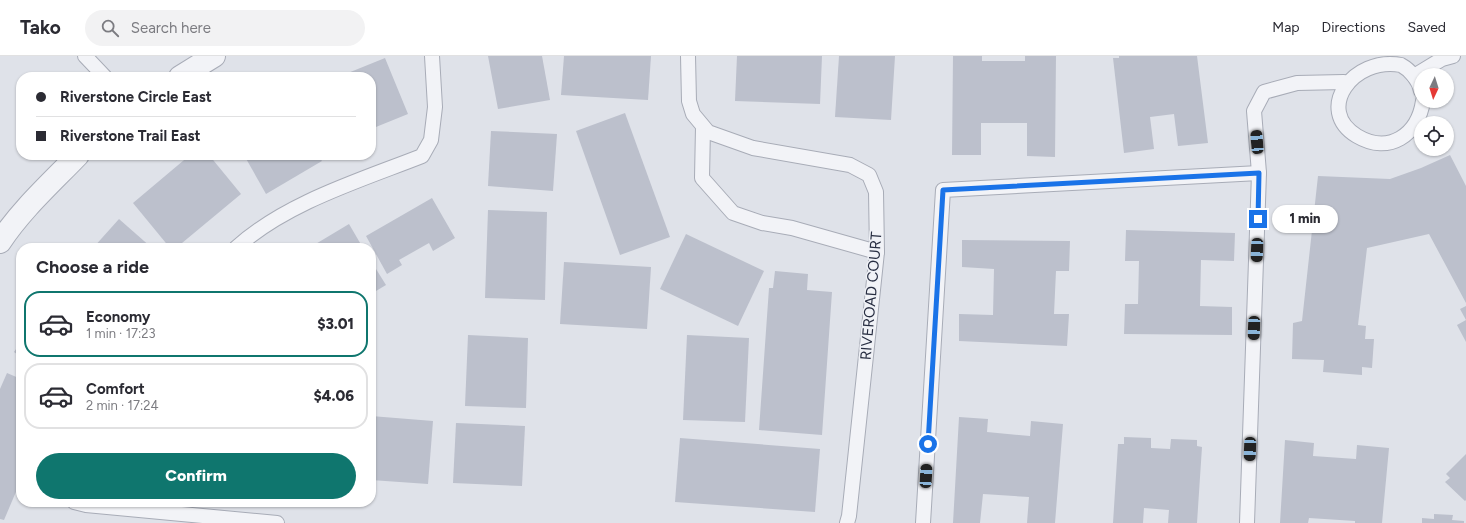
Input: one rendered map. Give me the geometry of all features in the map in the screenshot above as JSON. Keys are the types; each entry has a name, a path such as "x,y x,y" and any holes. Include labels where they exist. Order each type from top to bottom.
{"street":[{"path":"188,72 214,56"},
{"path":"3,232 73,160"}],"lane":[{"path":"84,56 100,72"},
{"path":"242,243 247,238 307,201 422,156 431,140 435,107 432,56"},
{"name":"RIVEROAD COURT","path":"688,56 689,101 693,114 708,132 753,148 850,165 869,175 876,192 877,252 849,516 847,523"},
{"path":"1427,68 1442,59 1454,56"},
{"path":"1414,76 1405,67 1393,61 1378,58 1365,63 1353,70 1344,82 1339,95 1339,109 1344,123 1354,134 1366,141 1380,144 1394,142 1406,135 1415,126 1421,114 1422,108"},
{"path":"1247,523 1259,173 1254,110 1264,92 1297,83 1344,82"},
{"path":"704,127 702,178 733,213 762,223 792,228 877,252"},
{"path":"923,523 943,190 1259,173"},
{"path":"107,507 277,523"}],"building":[{"path":"488,56 542,56 550,100 498,109"},
{"path":"564,56 651,56 648,100 561,95"},
{"path":"737,56 822,56 820,104 735,101"},
{"path":"839,56 895,56 891,120 835,117"},
{"path":"953,56 982,56 982,61 1025,61 1025,56 1056,56 1055,157 1027,156 1027,123 981,123 981,155 952,155"},
{"path":"1119,56 1197,56 1208,143 1178,146 1174,114 1150,117 1154,149 1124,153 1113,58 1119,58"},
{"path":"385,58 408,114 376,127 376,72 350,72"},
{"path":"625,113 670,237 620,255 576,131"},
{"path":"491,131 557,134 553,191 488,186"},
{"path":"1451,156 1466,186 1466,303 1429,234 1367,248 1358,325 1366,326 1365,339 1374,339 1372,368 1362,367 1362,375 1323,372 1324,360 1292,359 1293,323 1302,321 1318,176 1390,179"},
{"path":"184,160 213,160 241,194 182,243 166,243 133,203"},
{"path":"247,160 322,161 266,194"},
{"path":"432,198 455,238 433,251 429,243 399,260 402,265 387,274 376,254 376,243 370,243 366,236"},
{"path":"488,210 547,212 545,300 485,298"},
{"path":"119,219 146,243 97,243"},
{"path":"349,224 360,243 317,243"},
{"path":"1126,230 1235,233 1234,261 1201,260 1200,306 1232,307 1232,335 1124,334 1125,304 1138,304 1139,261 1125,261"},
{"path":"686,234 764,271 738,326 660,289"},
{"path":"962,240 1070,241 1069,271 1056,271 1054,314 1069,314 1067,346 959,341 959,314 993,315 994,269 962,267"},
{"path":"564,262 651,267 647,329 560,324"},
{"path":"376,269 386,285 376,291"},
{"path":"775,271 808,274 807,290 832,292 822,435 759,430 769,288 773,288"},
{"path":"1466,306 1466,320 1460,309"},
{"path":"1466,320 1466,342 1457,325"},
{"path":"468,335 528,338 526,408 465,406"},
{"path":"687,335 749,338 745,422 683,420"},
{"path":"7,373 16,377 16,492 4,520 0,519 0,389"},
{"path":"376,416 433,421 428,484 376,480"},
{"path":"959,417 988,419 987,432 1030,436 1031,421 1063,424 1055,523 1027,523 1029,497 983,494 980,523 953,523"},
{"path":"456,423 525,426 522,486 453,483"},
{"path":"1124,437 1151,438 1151,448 1170,449 1171,439 1197,440 1197,446 1202,447 1197,523 1168,523 1169,510 1144,508 1143,523 1113,523 1118,444 1124,444"},
{"path":"680,438 820,449 815,512 675,502"},
{"path":"1285,440 1314,443 1313,456 1356,459 1357,445 1389,448 1382,523 1355,523 1355,521 1309,518 1308,523 1280,523"},
{"path":"1466,454 1465,501 1445,482 1450,478 1446,474"},
{"path":"1434,514 1453,515 1452,520 1464,521 1464,523 1422,523 1422,518 1434,519"}],"route":[{"path":"928,444 943,190 1259,173 1258,219"}]}
